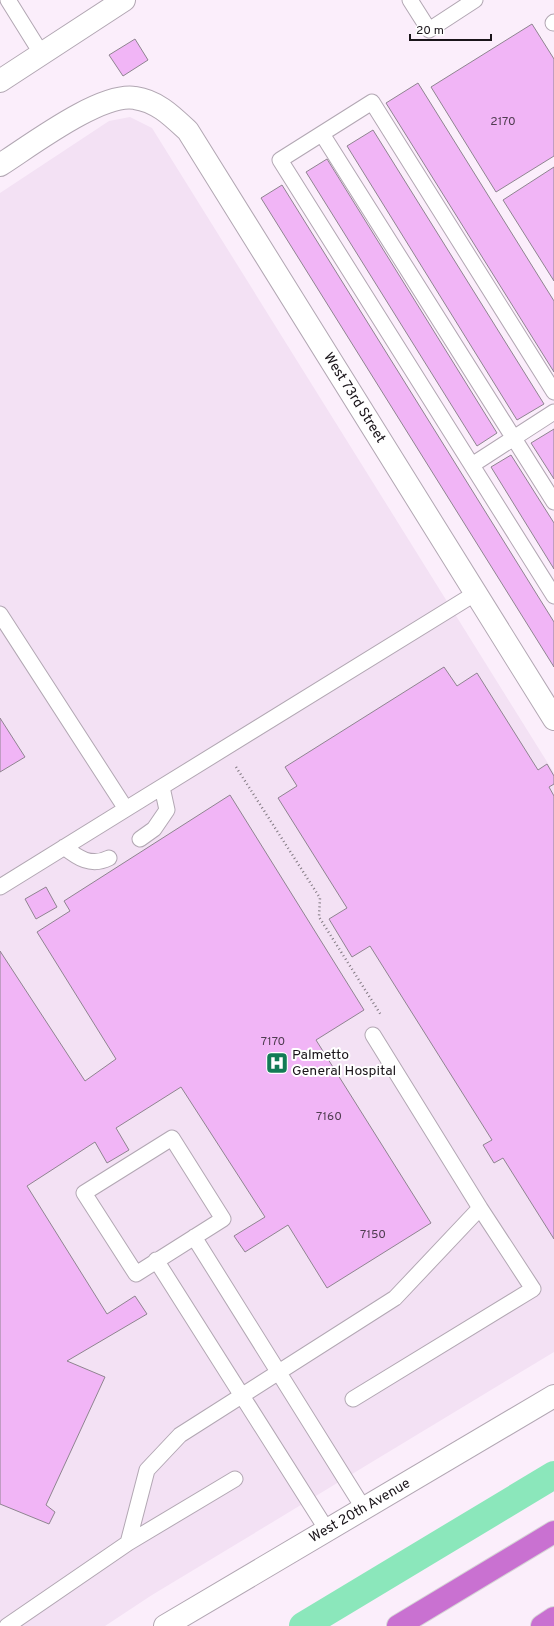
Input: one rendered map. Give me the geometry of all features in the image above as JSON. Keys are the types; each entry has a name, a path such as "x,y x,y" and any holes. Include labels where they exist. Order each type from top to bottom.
{"highway":[{"path":"398,1626 554,1532"},
{"path":"542,1626 554,1618"}],"street":[{"path":"0,81 124,0"},
{"name":"West 73rd Street","path":"0,164 87,110 114,98 135,98 162,108 188,131 554,719"},
{"name":"West 20th Avenue","path":"165,1626 554,1396"}],"lane":[{"path":"8,0 41,53"},
{"path":"410,0 429,30 475,0"},
{"path":"554,392 372,102 280,160 554,596"},
{"path":"322,134 554,502"},
{"path":"472,465 554,412"},
{"path":"0,887 476,593"},
{"path":"0,614 126,809"},
{"path":"140,839 154,829 167,810 162,787"},
{"path":"64,847 78,858 100,863 109,858"},
{"path":"353,1399 533,1289 480,1208 373,1035"},
{"path":"172,1138 223,1218 156,1260 136,1274 84,1193 172,1138"},
{"path":"128,1543 146,1470 180,1435 394,1298 480,1208"},
{"path":"194,1237 364,1509"},
{"path":"156,1260 327,1530"},
{"path":"8,1626 128,1543 235,1479"}],"path":[{"path":"225,749 320,898 319,917 381,1016 373,1035"}],"shaded area":[{"name":"Palmetto General Hospital","path":"130,117 152,128 554,773 554,1352 152,1595 105,1626 0,1626 0,193 109,121"}],"building":[{"path":"532,24 554,59 554,156 496,192 431,87"},
{"path":"135,39 148,60 123,76 109,55"},
{"path":"418,83 554,301 554,372 386,103"},
{"path":"373,130 544,404 517,420 347,146"},
{"path":"327,159 497,433 477,446 306,172"},
{"path":"554,167 554,281 503,200"},
{"path":"282,185 554,622 554,667 261,198"},
{"path":"554,429 554,479 531,443"},
{"path":"511,455 554,523 554,569 491,467"},
{"path":"444,667 457,686 477,673 538,770 547,764 554,776 554,784 549,787 554,796 554,1239 503,1158 494,1163 483,1145 492,1140 370,946 352,957 329,919 347,908 278,798 297,786 285,767"},
{"path":"0,718 25,757 0,772"},
{"path":"230,795 364,1010 316,1040 431,1223 327,1288 288,1225 245,1252 234,1236 265,1217 181,1087 116,1128 129,1150 107,1163 95,1142 27,1186 107,1314 135,1296 147,1314 67,1361 105,1377 46,1505 55,1512 49,1524 0,1504 0,951 85,1081 116,1059 37,932 70,911 64,901"},
{"path":"46,887 57,907 36,919 25,899"}],"waterway":[{"path":"303,1626 554,1475"}],"place":[{"name":"Palmetto General Hospital","path":"277,1063"}]}
